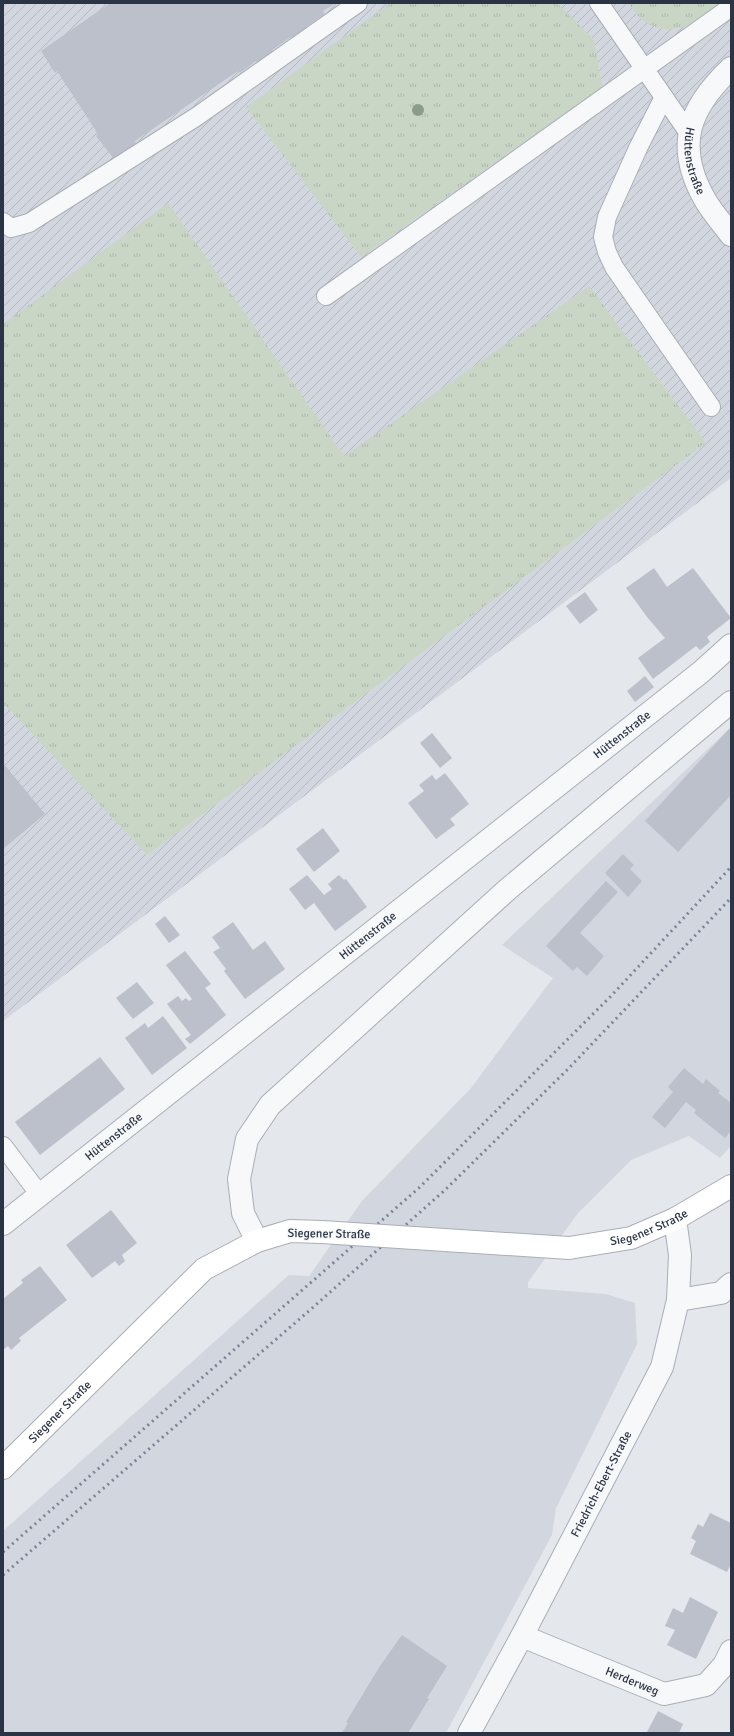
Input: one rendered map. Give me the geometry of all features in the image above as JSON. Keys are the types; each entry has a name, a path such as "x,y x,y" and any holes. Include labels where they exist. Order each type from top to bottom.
{"main road":[{"name":"Siegener Straße","path":"3,1468 204,1268 257,1241 290,1231 569,1248 631,1238 675,1219 731,1186"}],"street":[{"name":"Hüttenstraße","path":"731,68 711,88 698,106 688,132 690,157 695,178 704,198 731,235"},
{"name":"Hüttenstraße","path":"3,1224 701,672 731,644"},
{"path":"257,1241 243,1213 238,1179 247,1139 270,1105 508,889 731,702"},
{"name":"Friedrich-Ebert-Straße","path":"469,1733 522,1636 662,1367 678,1300 680,1255 675,1219"},
{"path":"678,1300 720,1293 731,1284"},
{"name":"Herderweg","path":"522,1636 664,1694 706,1685 724,1665 731,1651"}],"lane":[{"path":"3,222 10,228 29,223 196,117 358,3"},
{"path":"599,3 688,132"},
{"path":"326,296 731,7"},
{"path":"664,97 639,146 610,210 603,237 607,252 614,267 711,407"},
{"path":"3,1146 40,1195"}],"shaded area":[{"path":"3,3 731,3 731,478 3,1021"},
{"path":"731,727 731,1146 720,1158 689,1136 631,1160 578,1213 528,1282 528,1288 606,1294 635,1303 637,1344 556,1508 552,1535 446,1733 3,1733 3,1531 289,1275 309,1276 362,1201 471,1088 553,978 502,945"}],"green space":[{"path":"390,3 557,3 594,40 602,87 361,257 246,107"},
{"path":"629,3 720,3 693,22 680,27 663,29 654,27 640,18"},
{"path":"168,203 344,456 589,286 706,443 147,855 3,703 3,324"}],"building":[{"path":"110,3 336,3 323,11 325,14 306,27 309,31 295,42 291,37 272,50 276,57 259,65 256,61 240,73 238,71 135,141 136,144 114,159 96,136 98,134 57,71 55,73 41,51"},
{"path":"654,568 667,587 693,568 731,618 707,637 710,642 700,650 696,646 653,679 638,658 665,638 647,617 626,588"},
{"path":"585,592 598,610 580,624 566,606"},
{"path":"645,676 654,687 635,702 627,691"},
{"path":"729,729 731,730 731,795 678,852 645,821"},
{"path":"432,733 452,758 440,768 420,743"},
{"path":"3,763 45,814 3,849"},
{"path":"445,773 469,804 450,819 455,825 436,839 408,803 424,791 419,785 432,775 436,780"},
{"path":"323,828 340,851 314,872 296,849"},
{"path":"623,854 634,865 630,869 642,881 628,897 605,873"},
{"path":"307,875 324,895 332,889 328,884 339,875 344,880 346,879 367,907 335,931 314,903 305,910 289,889"},
{"path":"606,881 618,892 580,933 604,956 587,976 577,967 573,971 546,946"},
{"path":"165,916 180,935 169,943 155,924"},
{"path":"233,922 253,950 265,941 285,969 245,999 224,971 226,969 213,952 220,948 212,937"},
{"path":"185,951 211,984 205,988 226,1015 190,1044 185,1039 191,1035 167,1004 178,996 182,1001 186,998 189,1001 192,999 166,965"},
{"path":"137,982 154,1003 133,1019 116,998"},
{"path":"163,1016 187,1048 152,1075 125,1038 145,1023 148,1028"},
{"path":"100,1057 125,1089 40,1155 15,1122"},
{"path":"684,1068 703,1084 706,1079 720,1091 718,1093 731,1103 731,1131 725,1138 694,1113 696,1110 686,1102 665,1128 652,1117 673,1092 668,1087"},
{"path":"111,1210 137,1243 122,1255 125,1261 119,1266 115,1261 92,1278 66,1245"},
{"path":"40,1266 67,1300 19,1338 21,1341 11,1350 8,1346 3,1350 3,1299 23,1283 21,1280"},
{"path":"710,1513 731,1523 731,1564 727,1572 690,1554 696,1541 691,1538 698,1524 703,1527"},
{"path":"690,1597 718,1612 696,1659 667,1645 675,1630 665,1626 673,1608 683,1613"},
{"path":"402,1635 447,1666 427,1698 429,1699 408,1733 342,1733 348,1723 346,1722 380,1666"},
{"path":"658,1711 683,1724 679,1733 647,1732"}],"railway":[{"path":"3,1552 420,1187 612,995 731,867"},
{"path":"3,1575 310,1310 445,1190 569,1068 731,898"}]}
